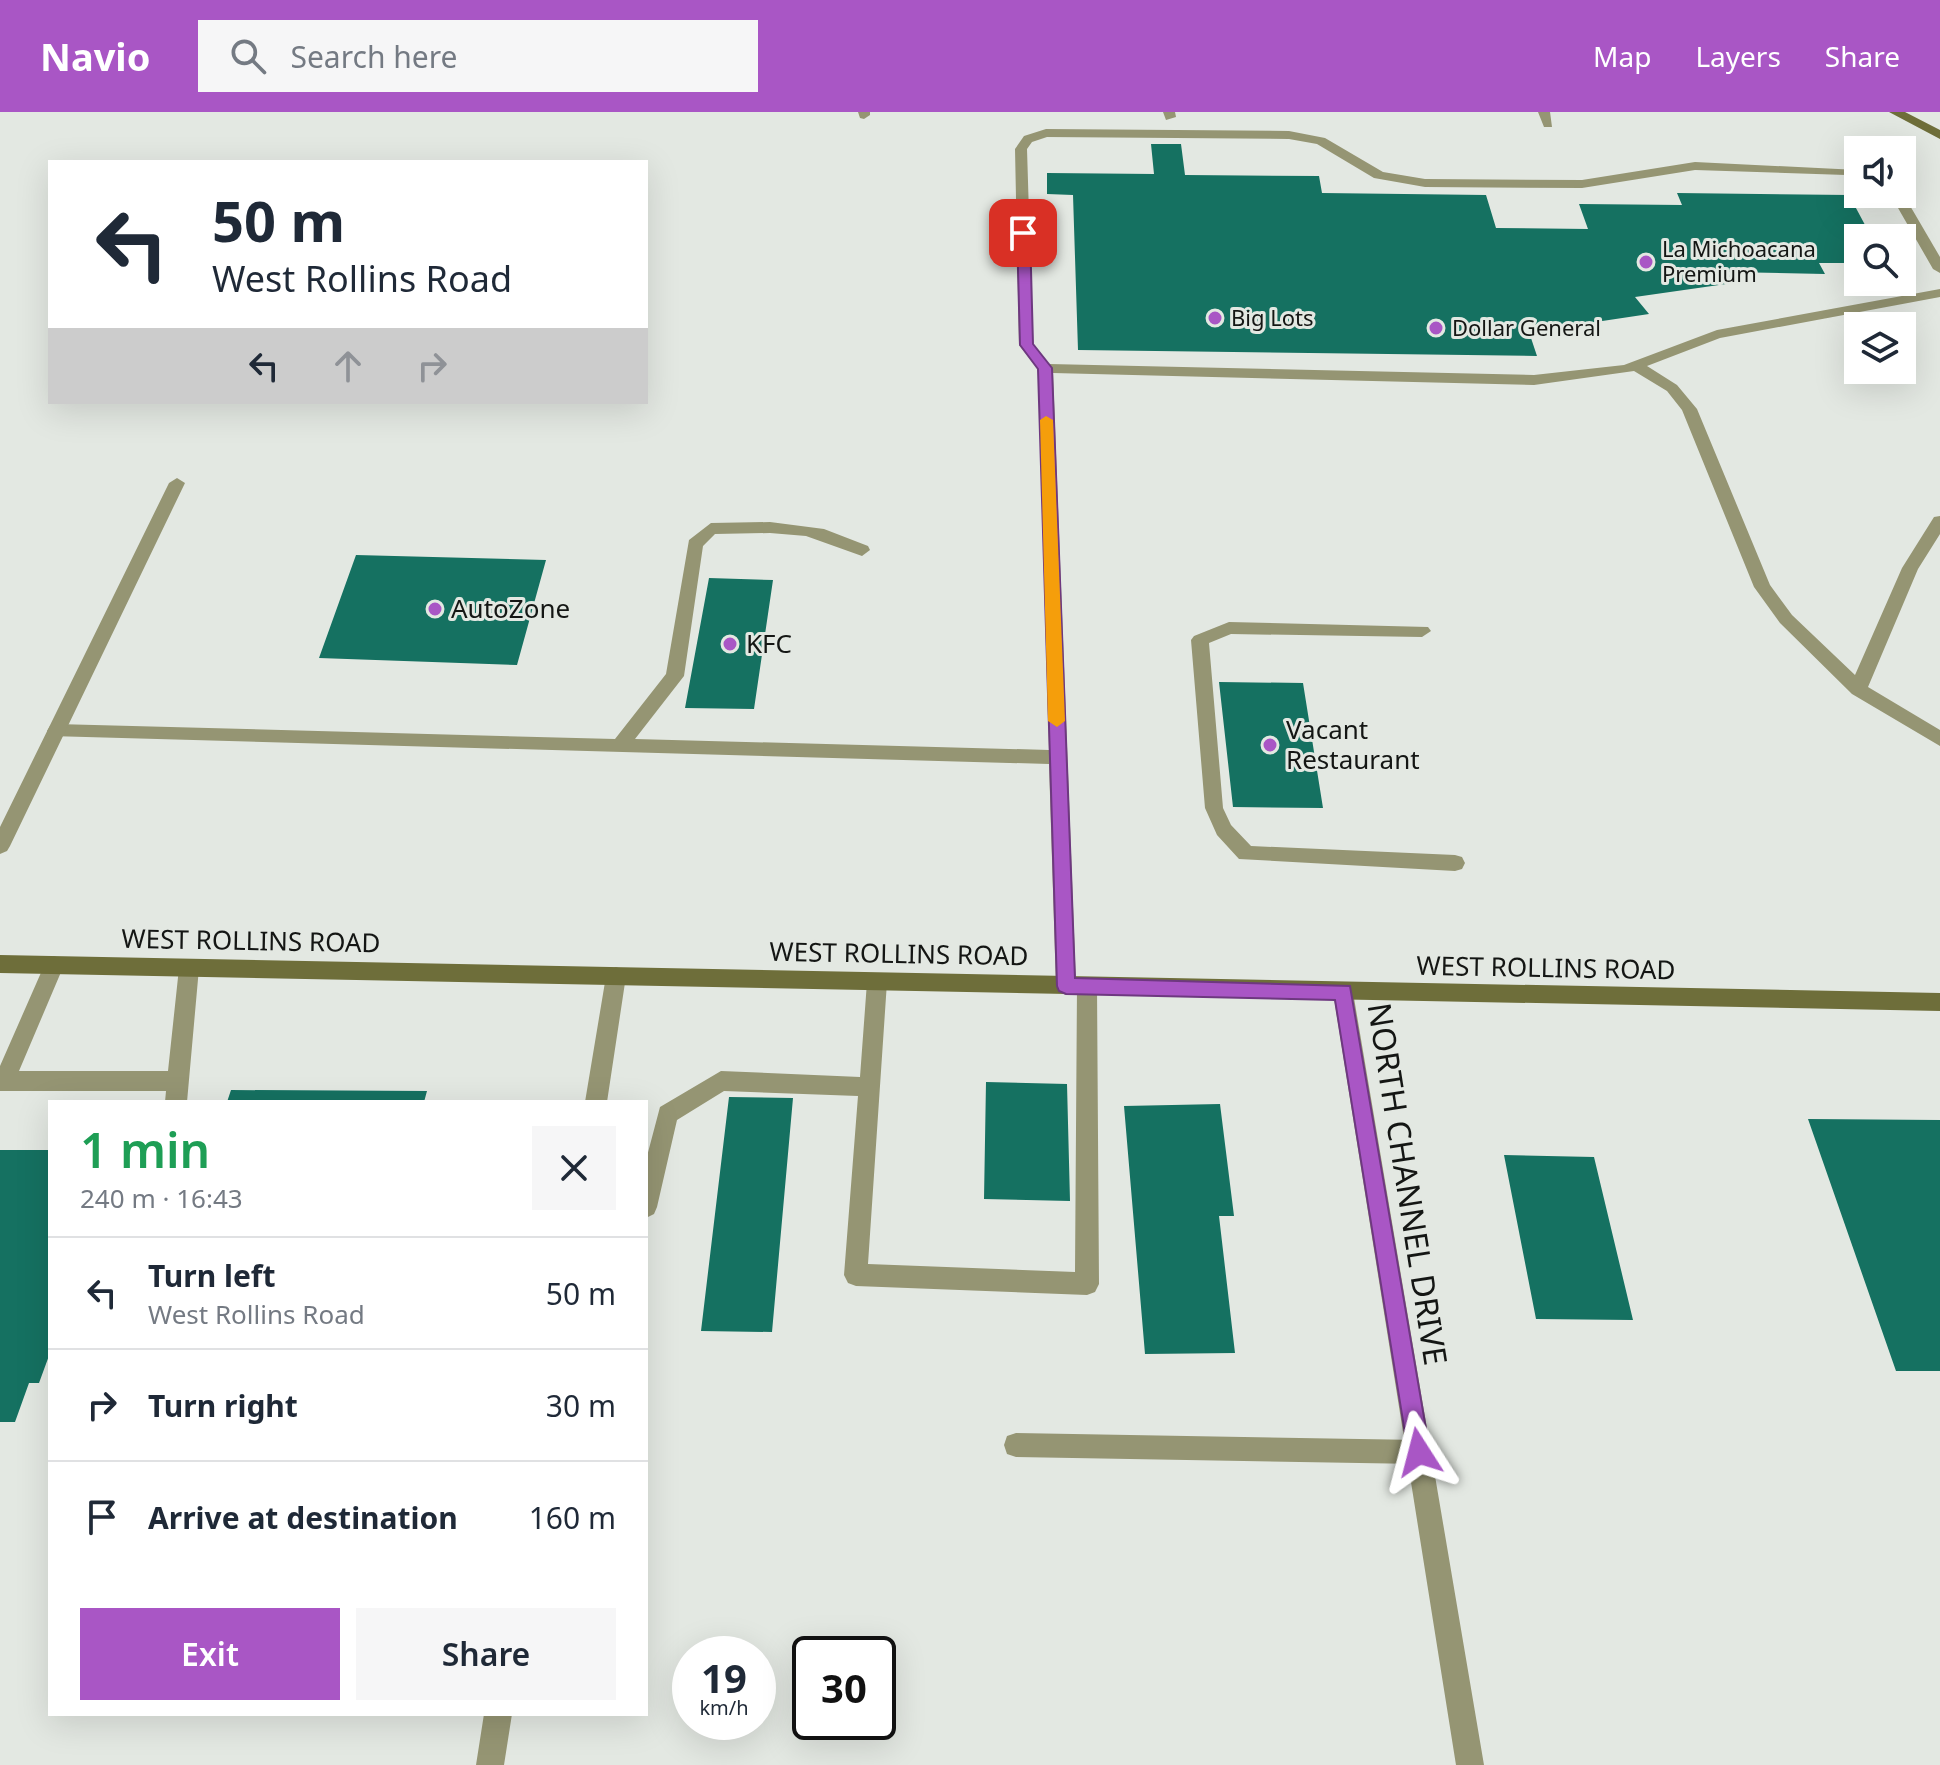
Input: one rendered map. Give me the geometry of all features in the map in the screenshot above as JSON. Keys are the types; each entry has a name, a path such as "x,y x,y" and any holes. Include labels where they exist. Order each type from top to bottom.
{"main road":[{"path":"1895,112 1940,135"},
{"name":"WEST ROLLINS ROAD","path":"0,964 1940,1002"}],"street":[{"path":"877,982 856,1275 1087,1284 1076,986 1058,757 1045,368 1026,345 1021,149 1028,139 1046,133 1289,135 1321,141 1379,175 1425,183 1582,184 1695,166 1844,171"},
{"path":"1905,208 1940,269"},
{"path":"1045,368 1534,380 1635,365 1717,334 1940,293"},
{"path":"1635,365 1672,388 1689,409 1762,587 1786,619 1858,689 1940,739"},
{"path":"0,846 177,483"},
{"path":"1858,689 1910,568 1940,521"},
{"path":"620,745 675,676 695,544 711,529 789,527 834,535 862,550"},
{"path":"1422,631 1229,628 1200,640 1214,808 1224,830 1246,854 1455,863"},
{"path":"56,731 1058,757"},
{"path":"54,965 2,1081 178,1092 189,968"},
{"path":"596,1100 616,976"},
{"name":"NORTH CHANNEL DRIVE","path":"1343,992 1470,1765"},
{"path":"648,1199 668,1114 721,1081 870,1087"},
{"path":"1016,1445 1419,1452"},
{"path":"490,1765 498,1716"}],"building":[{"path":"1151,144 1181,144 1185,175 1319,176 1322,193 1486,195 1496,228 1588,229 1579,204 1682,205 1677,193 1844,195 1844,208 1856,208 1865,224 1844,224 1844,263 1819,263 1825,274 1728,272 1733,283 1635,297 1649,314 1529,332 1537,356 1078,350 1073,195 1047,194 1047,173 1154,174"},
{"name":"AutoZone","path":"356,555 546,560 517,665 319,658"},
{"name":"KFC","path":"709,578 773,580 754,709 685,708"},
{"name":"Vacant Restaurant","path":"1219,682 1303,683 1323,808 1233,807"},
{"path":"986,1082 1067,1084 1070,1201 984,1199"},
{"path":"231,1090 427,1091 425,1100 228,1100"},
{"path":"729,1097 793,1098 772,1332 701,1331"},
{"path":"1220,1104 1234,1216 1219,1216 1235,1353 1145,1354 1124,1106"},
{"path":"1808,1119 1940,1120 1940,1371 1896,1371"},
{"path":"0,1150 48,1150 48,1358 39,1383 29,1383 15,1422 0,1422"},
{"path":"1504,1155 1594,1157 1633,1320 1536,1319"}],"slow traffic":[{"path":"1046,420 1057,721"}],"place":[{"name":"La Michoacana Premium","path":"1646,262"},
{"name":"Big Lots","path":"1215,318"},
{"name":"Dollar General","path":"1436,328"},
{"name":"AutoZone","path":"435,609"},
{"name":"KFC","path":"730,644"},
{"name":"Vacant Restaurant","path":"1270,745"}],"route":[{"path":"1023,233 1026,345 1045,368 1066,986 1343,992 1419,1452"}]}
